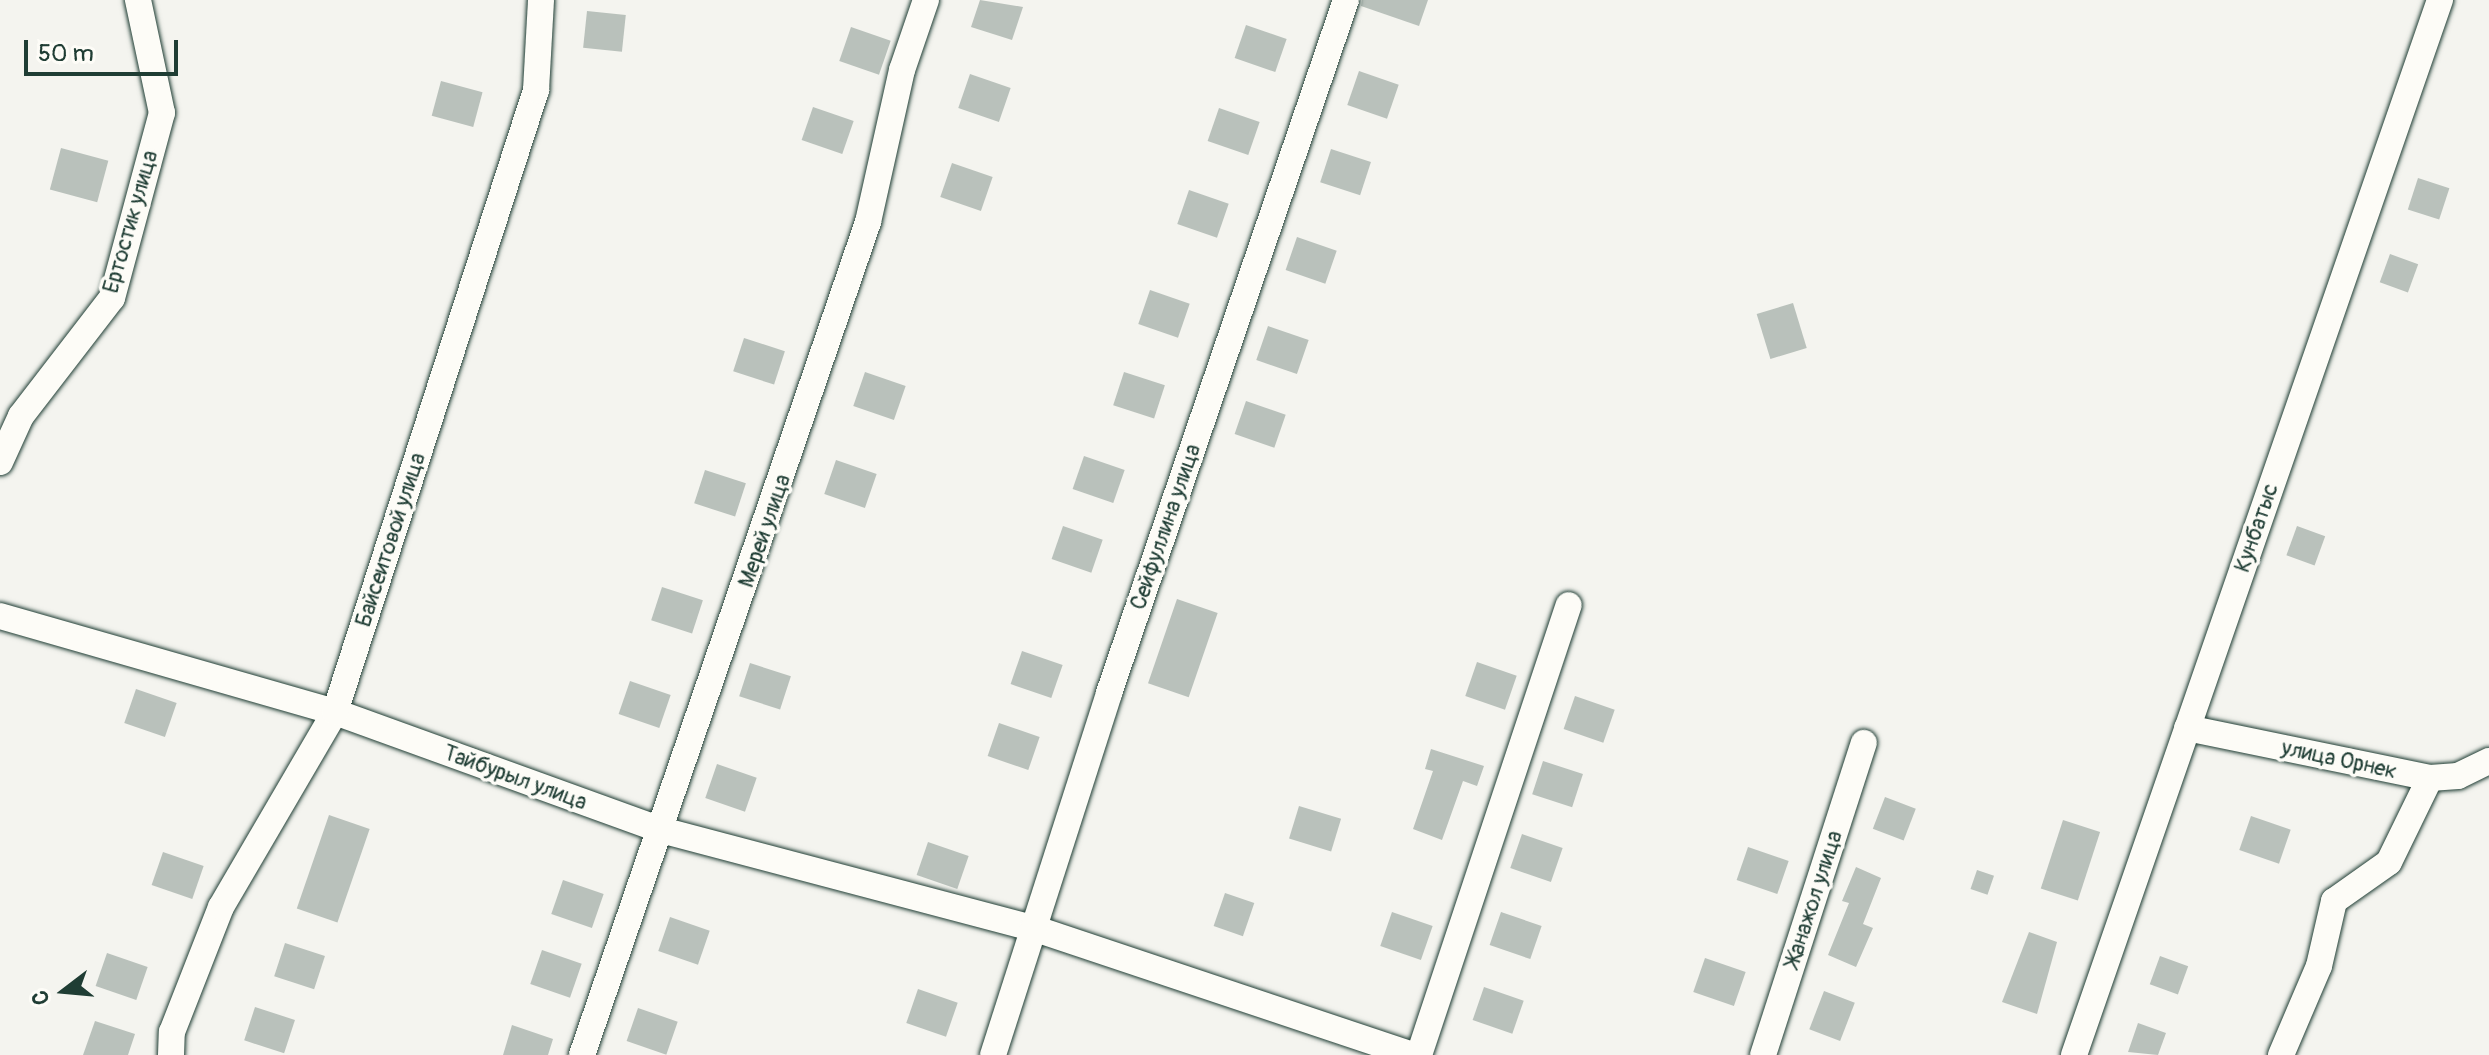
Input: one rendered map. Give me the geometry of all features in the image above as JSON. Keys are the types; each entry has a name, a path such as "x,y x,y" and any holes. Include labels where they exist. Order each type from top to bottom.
{"street":[{"name":"Ертостик улица","path":"0,462 21,416 112,298 162,113 138,0"},
{"name":"Байсеитовой улица","path":"171,1055 172,1032 221,907 335,712 536,90 541,0"},
{"name":"Мерей улица","path":"582,1055 868,222 902,70 926,0"},
{"name":"Сейфуллина улица","path":"993,1055 1346,0"},
{"name":"Кунбатыс","path":"2074,1055 2440,0"},
{"path":"1419,1055 1569,605"},
{"name":"Тайбурыл улица","path":"0,616 335,712 661,830 1033,928 1413,1055"},
{"name":"улица Орнек","path":"2187,728 2430,778 2458,776 2489,761"},
{"name":"Жанажол улица","path":"1763,1055 1864,743"},
{"path":"2281,1055 2319,966 2334,901 2389,862 2430,778"}],"building":[{"path":"980,0 1023,7 1012,40 971,27"},
{"path":"1362,0 1428,0 1419,26 1361,6"},
{"path":"587,11 626,15 622,52 583,48"},
{"path":"1246,25 1287,39 1275,72 1235,58"},
{"path":"851,27 891,41 879,75 839,61"},
{"path":"1359,71 1399,85 1387,119 1347,105"},
{"path":"970,74 1011,88 999,122 958,108"},
{"path":"441,81 483,92 473,127 432,116"},
{"path":"813,107 854,121 842,154 802,140"},
{"path":"1219,108 1260,122 1248,155 1208,141"},
{"path":"61,148 108,161 97,202 50,190"},
{"path":"1331,149 1371,162 1360,195 1320,182"},
{"path":"952,163 993,177 981,211 940,197"},
{"path":"2418,178 2449,188 2439,220 2408,209"},
{"path":"1189,190 1229,204 1217,238 1177,224"},
{"path":"1297,237 1337,251 1325,284 1286,270"},
{"path":"2390,254 2418,264 2408,292 2380,282"},
{"path":"1150,290 1190,304 1178,338 1138,324"},
{"path":"1793,303 1807,348 1770,359 1757,314"},
{"path":"1268,326 1309,340 1297,374 1256,360"},
{"path":"744,338 785,351 774,385 733,371"},
{"path":"865,372 906,386 894,420 853,406"},
{"path":"1124,372 1165,385 1154,419 1113,405"},
{"path":"1246,401 1286,415 1274,448 1235,434"},
{"path":"1084,456 1125,470 1113,503 1073,489"},
{"path":"836,460 877,474 865,508 824,494"},
{"path":"705,470 746,483 735,517 694,503"},
{"path":"1063,526 1103,540 1091,573 1052,559"},
{"path":"2297,526 2325,536 2315,565 2286,555"},
{"path":"662,587 703,600 692,634 651,620"},
{"path":"1177,599 1218,613 1189,697 1148,683"},
{"path":"1022,651 1063,665 1051,698 1011,684"},
{"path":"1477,662 1517,676 1505,710 1465,696"},
{"path":"750,663 791,676 780,710 739,696"},
{"path":"630,681 671,695 659,728 619,714"},
{"path":"136,689 177,703 165,737 124,723"},
{"path":"1575,696 1615,710 1603,743 1564,729"},
{"path":"999,723 1040,737 1028,770 988,756"},
{"path":"1431,749 1484,766 1477,786 1463,781 1442,840 1413,829 1433,771 1425,769"},
{"path":"1543,761 1583,774 1572,807 1532,794"},
{"path":"717,764 757,778 745,812 705,798"},
{"path":"1885,797 1916,809 1904,841 1873,829"},
{"path":"1299,806 1341,819 1331,851 1289,839"},
{"path":"329,815 370,829 337,923 297,909"},
{"path":"2251,816 2291,830 2279,864 2239,850"},
{"path":"2063,820 2100,832 2078,901 2041,888"},
{"path":"1522,834 1563,848 1551,882 1510,868"},
{"path":"928,842 969,856 957,889 917,875"},
{"path":"1748,847 1789,861 1777,894 1737,880"},
{"path":"163,852 204,866 192,899 152,885"},
{"path":"1856,867 1881,878 1863,924 1873,928 1856,967 1828,955 1849,903 1842,901"},
{"path":"1977,870 1994,876 1988,895 1970,889"},
{"path":"563,880 604,894 592,928 551,914"},
{"path":"1225,893 1254,903 1243,936 1214,926"},
{"path":"1392,912 1433,926 1421,960 1380,946"},
{"path":"1501,912 1542,926 1530,959 1490,945"},
{"path":"670,917 710,931 698,965 658,951"},
{"path":"2029,932 2057,942 2037,1014 2002,1002"},
{"path":"285,943 325,956 314,989 274,976"},
{"path":"542,950 582,964 570,998 530,984"},
{"path":"107,953 148,967 136,1000 96,986"},
{"path":"2160,956 2188,966 2178,994 2150,984"},
{"path":"1705,958 1746,972 1734,1006 1693,992"},
{"path":"1484,987 1524,1001 1512,1034 1473,1020"},
{"path":"918,989 958,1003 946,1037 906,1023"},
{"path":"1824,991 1855,1003 1840,1041 1809,1029"},
{"path":"255,1007 295,1020 284,1053 244,1040"},
{"path":"638,1008 678,1022 666,1055 627,1041"},
{"path":"95,1021 135,1034 128,1055 83,1055"},
{"path":"2138,1023 2166,1033 2158,1055 2128,1052"},
{"path":"512,1025 553,1039 548,1055 503,1055"}]}
